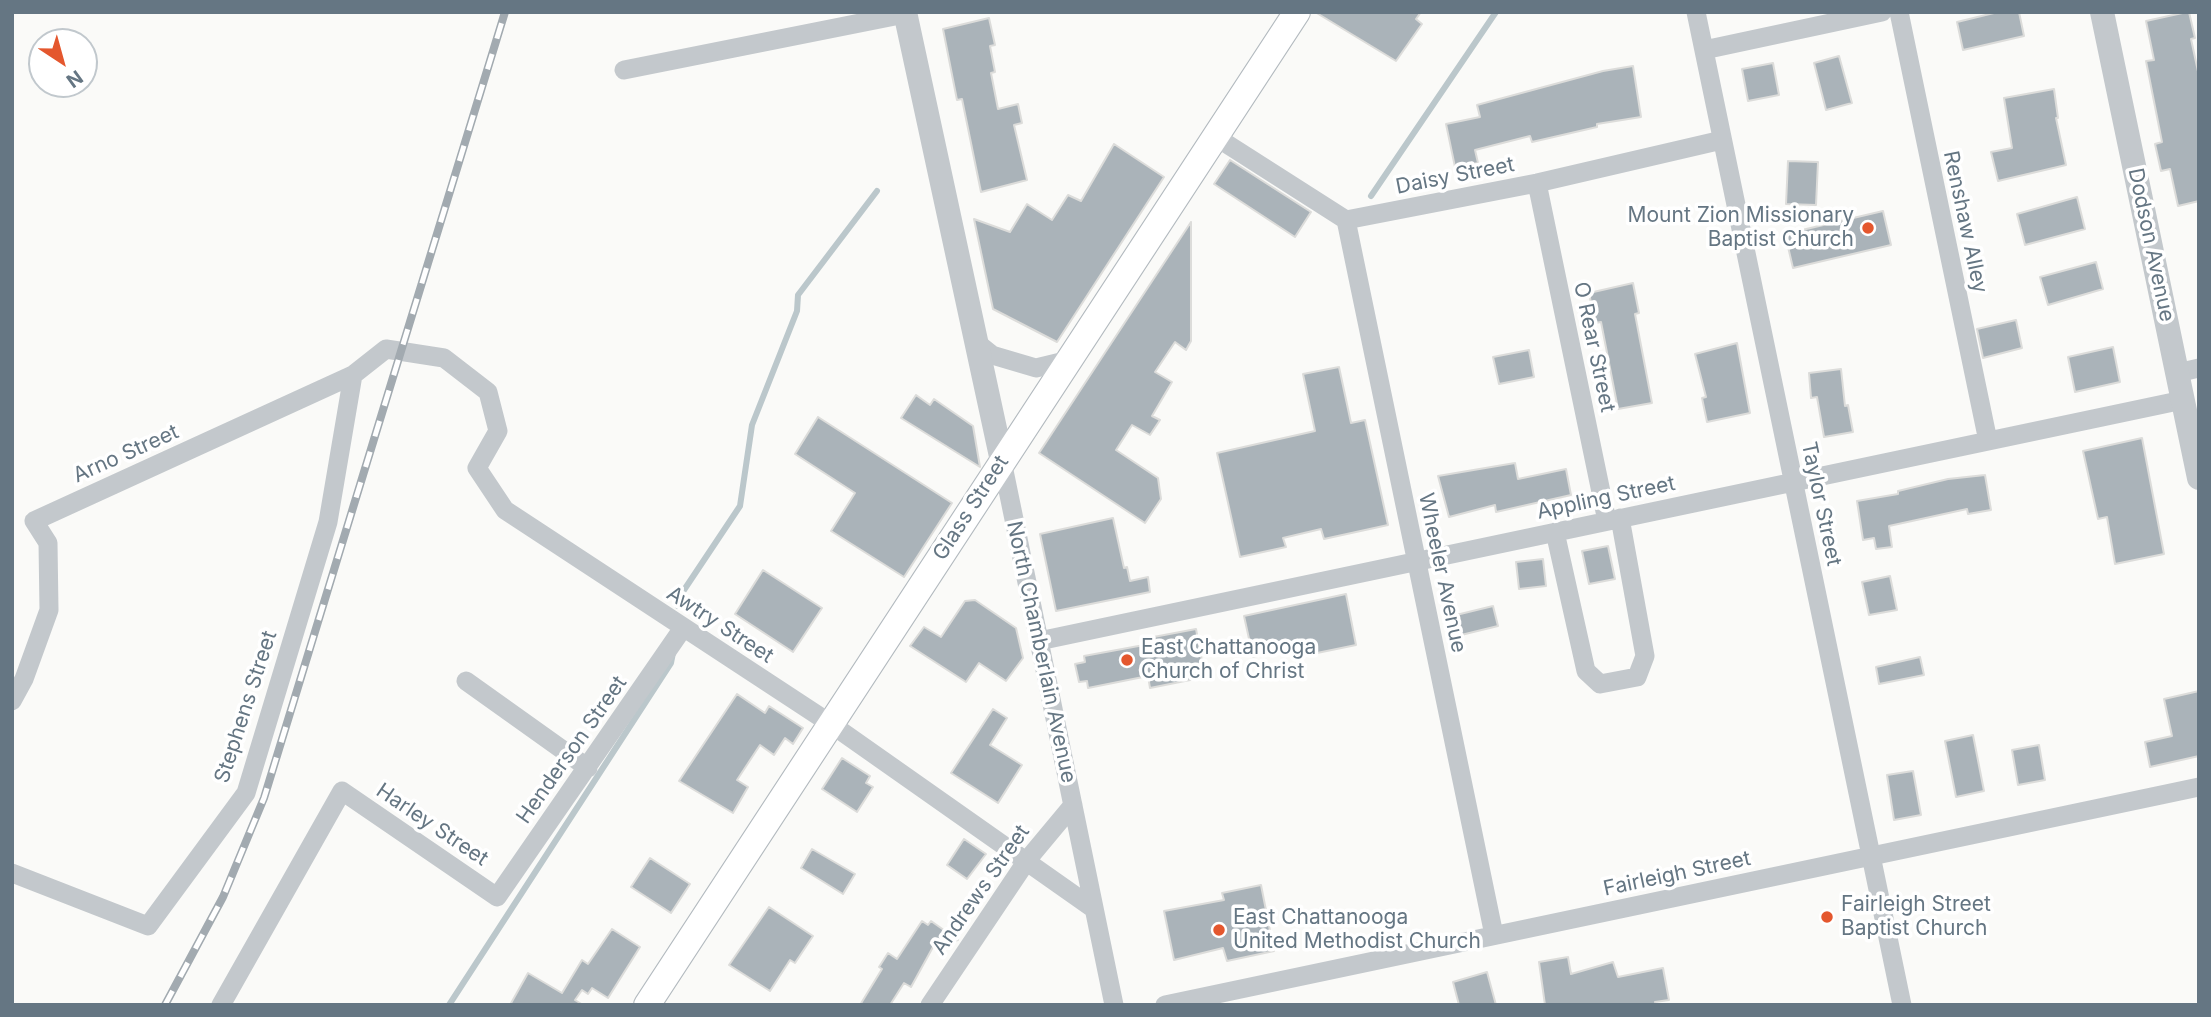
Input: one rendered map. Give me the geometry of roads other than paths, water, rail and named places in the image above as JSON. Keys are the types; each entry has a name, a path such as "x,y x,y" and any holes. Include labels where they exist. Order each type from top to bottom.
{"main road":[{"name":"Glass Street","path":"647,1005 1297,12"}],"street":[{"name":"Taylor Street","path":"1696,12 1902,1005"},
{"path":"1704,50 1882,12"},
{"name":"Renshaw Alley","path":"1899,12 1988,441"},
{"name":"Dodson Avenue","path":"2102,12 2188,370 2183,400 2199,478"},
{"path":"624,71 905,13"},
{"name":"North Chamberlain Avenue","path":"905,13 1002,461 1114,1005"},
{"path":"1216,137 1346,220"},
{"name":"Daisy Street","path":"1346,220 1537,183 1722,140"},
{"name":"O Rear Street","path":"1537,183 1645,656 1637,677 1600,684 1586,671 1555,532"},
{"name":"Wheeler Avenue","path":"1346,220 1494,935"},
{"path":"977,343 992,355 1036,368 1069,360"},
{"name":"Arno Street","path":"12,701 24,679 49,610 48,543 34,521 353,375 386,349 408,351"},
{"name":"Awtry Street","path":"408,351 444,358 488,393 498,431 477,468 505,510 831,724 1028,859 1094,909"},
{"name":"Stephens Street","path":"12,873 148,926 246,793 328,522 353,375"},
{"name":"Appling Street","path":"1039,641 2183,400"},
{"name":"Henderson Street","path":"497,897 683,628"},
{"path":"466,681 588,768"},
{"name":"Fairleigh Street","path":"1165,1005 2199,787"},
{"name":"Harley Street","path":"221,1005 342,791 497,897"},
{"name":"Andrews Street","path":"930,1005 1028,859 1073,804"}],"waterway":[{"path":"1371,196 1496,12"},
{"path":"678,606 678,599 740,506 752,425 797,311 798,295 877,191"},
{"path":"449,1005 671,663 673,653"}],"railway":[{"path":"165,1005 223,897 264,798 505,12"}],"place":[{"name":"Mount Zion Missionary Baptist Church","path":"1868,228"},
{"name":"East Chattanooga Church of Christ","path":"1127,660"},
{"name":"Fairleigh Street Baptist Church","path":"1827,917"},
{"name":"East Chattanooga United Methodist Church","path":"1219,930"}]}
